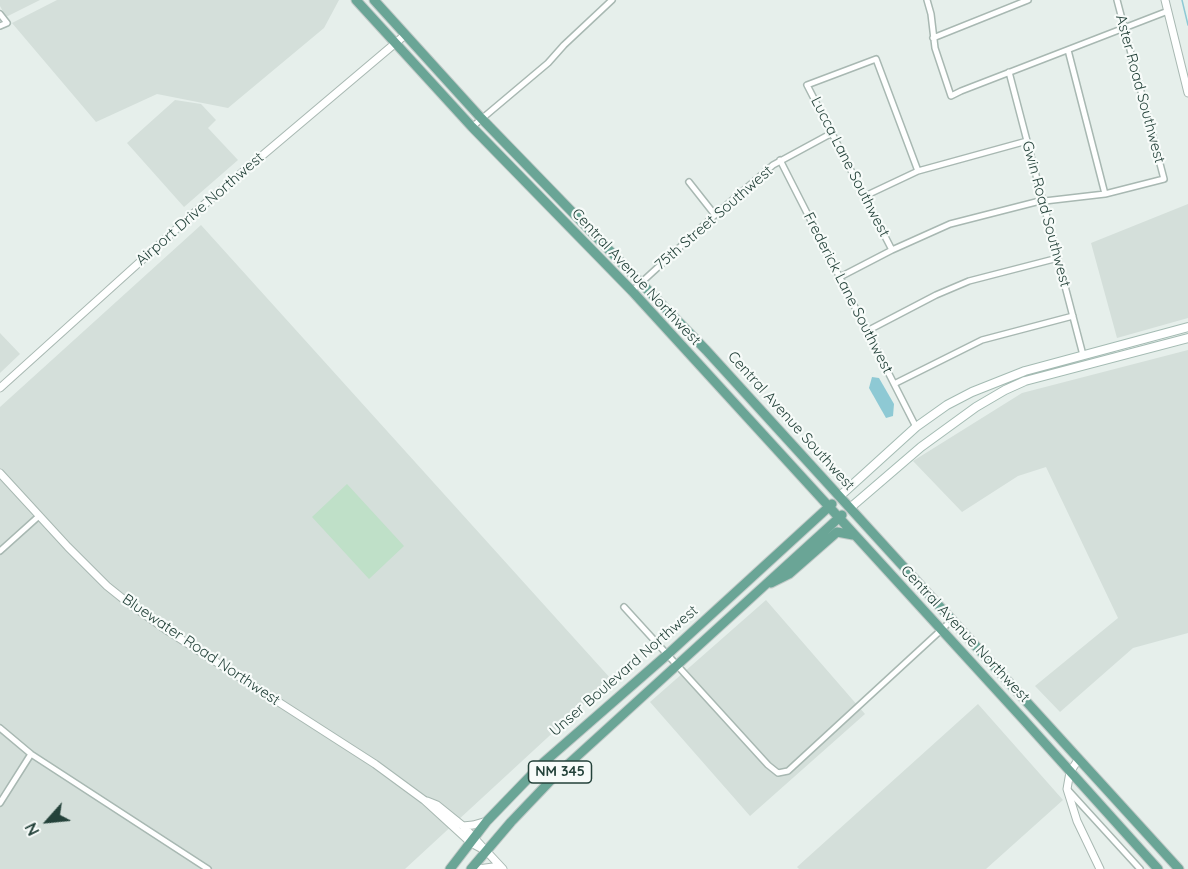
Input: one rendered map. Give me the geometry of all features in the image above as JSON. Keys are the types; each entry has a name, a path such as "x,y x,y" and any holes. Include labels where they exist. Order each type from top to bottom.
{"main road":[{"name":"Central Avenue Northwest","path":"356,0 472,127 632,291 1158,869"},
{"name":"Central Avenue Southwest","path":"374,0 481,118 642,282 1179,869"},
{"path":"430,81 440,73"},
{"path":"840,496 916,427 947,405 988,384 1025,371 1188,327"},
{"path":"850,508 921,447 976,407 1005,390 1025,381 1188,338"},
{"name":"NM 345","path":"829,507 840,496"},
{"name":"Unser Boulevard Northwest","path":"450,869 487,821 551,755 668,654 829,507"},
{"name":"NM 345","path":"839,518 850,508"},
{"name":"Unser Boulevard Northwest","path":"471,869 552,779 839,518"},
{"path":"762,587 789,574 837,532 843,531 855,535"}],"street":[{"path":"472,127 548,63 612,0"},
{"path":"927,0 933,38 951,96 1168,11"},
{"path":"933,38 1028,0"},
{"name":"Aster Road Southwest","path":"1105,194 1164,179 1117,0"},
{"path":"1165,0 1188,93"},
{"path":"0,14 7,23 0,26"},
{"name":"Airport Drive Northwest","path":"0,388 193,214 405,35"},
{"path":"840,277 950,224 1043,200 1105,194 1068,50"},
{"name":"Lucca Lane Southwest","path":"892,250 807,85 876,59 918,171"},
{"name":"Gwin Road Southwest","path":"1010,72 1083,355"},
{"name":"75th Street Southwest","path":"632,291 715,214 780,160 832,133"},
{"path":"865,196 918,171 1027,141"},
{"name":"Frederick Lane Southwest","path":"780,160 916,427"},
{"path":"689,182 715,214"},
{"path":"867,331 936,295 969,281 1058,258"},
{"path":"894,384 982,340 1073,316"},
{"name":"Bluewater Road Northwest","path":"0,473 102,581 146,616 375,764 473,840 503,869"},
{"path":"0,550 39,516"},
{"path":"624,606 768,765 778,773 788,771 952,620"},
{"path":"0,728 31,754 208,869"},
{"path":"0,803 31,754"},
{"path":"1078,760 1070,772 1067,789 1077,821 1100,869"},
{"path":"1067,789 1140,869"},
{"name":"Bluewater Road Northwest","path":"424,800 437,805 463,825 473,840"},
{"path":"463,825 487,821"},
{"path":"478,869 493,867 496,869"}],"shaded area":[{"path":"0,0 40,0 6,17 0,6"},
{"path":"57,0 339,0 324,28 228,108 157,94 96,122 12,23"},
{"path":"175,100 201,104 216,120 208,128 238,160 184,207 127,143"},
{"path":"1188,204 1188,318 1117,338 1091,243"},
{"path":"201,225 611,679 405,869 0,869 0,407"},
{"path":"0,333 20,354 0,373"},
{"path":"1188,350 1188,633 1133,648 1060,712 1035,686 1118,618 1046,467 1018,476 962,512 913,461 1022,393"},
{"path":"766,600 865,714 750,816 650,702"},
{"path":"978,704 1063,800 986,869 799,869 797,867"}],"green space":[{"path":"347,484 404,546 369,579 312,517"}],"water":[{"path":"872,377 879,378 894,404 893,416 886,418 869,388"}],"waterway":[{"path":"1182,0 1188,25"}]}
